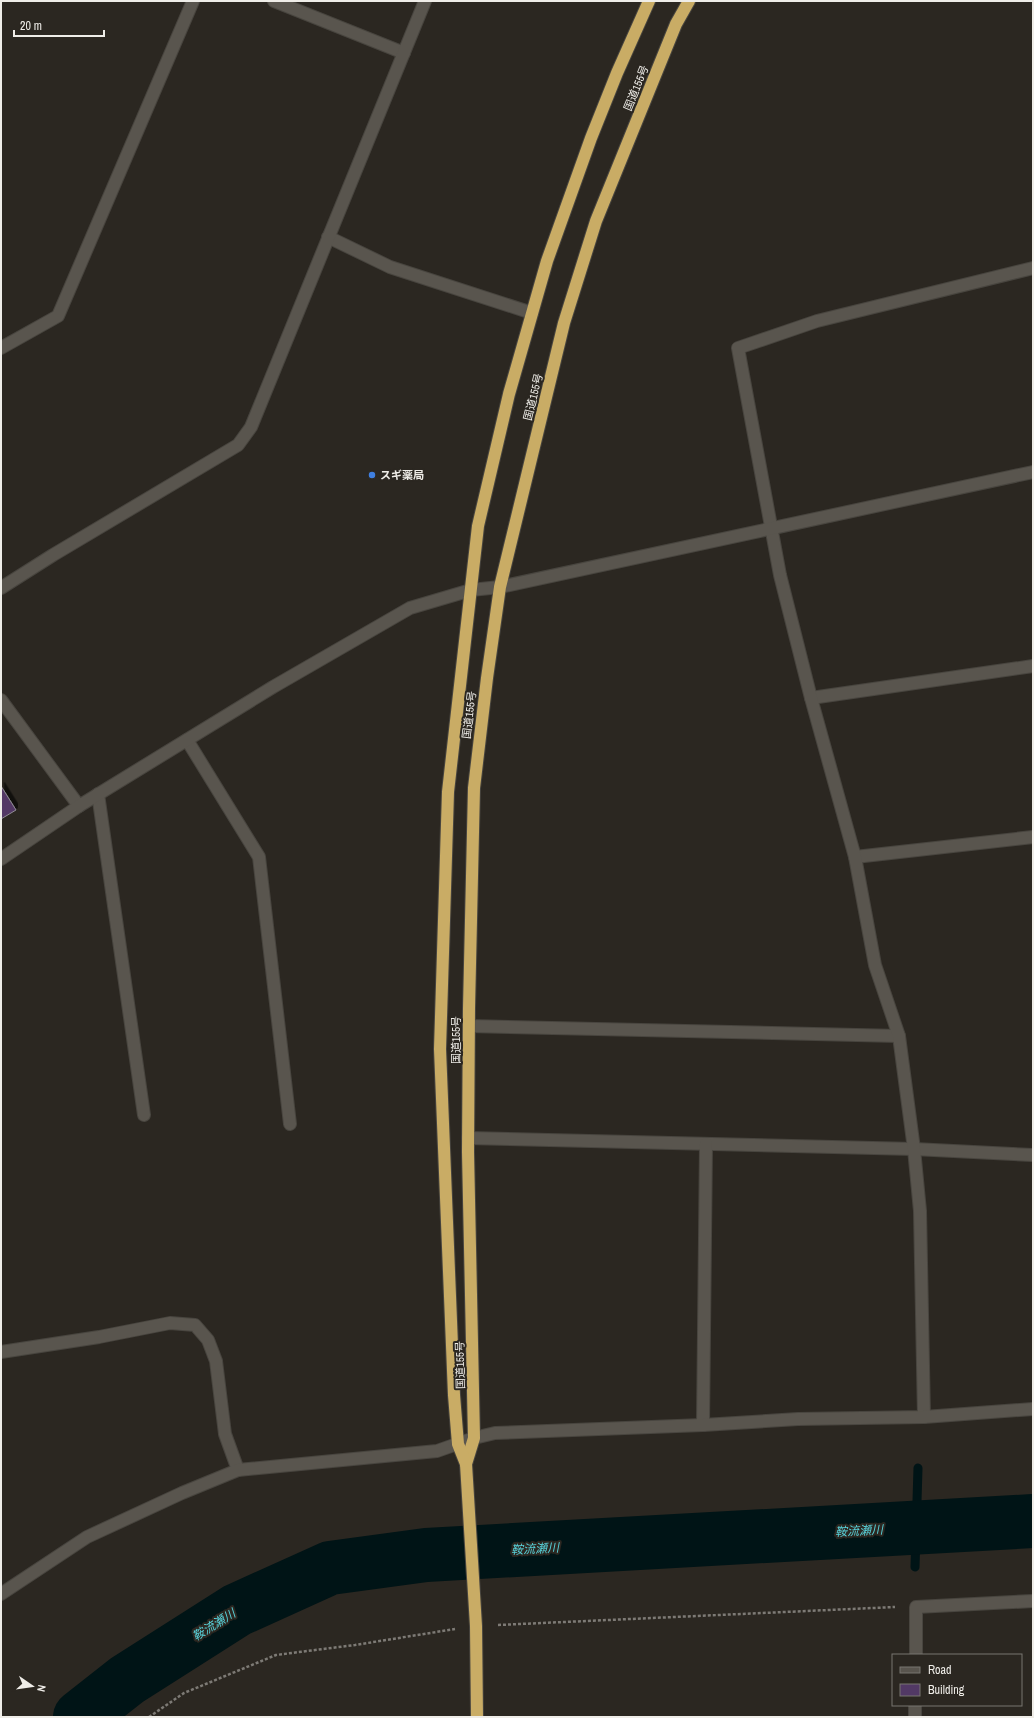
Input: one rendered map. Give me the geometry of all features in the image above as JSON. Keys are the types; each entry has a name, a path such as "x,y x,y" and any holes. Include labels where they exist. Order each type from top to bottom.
{"highway":[{"name":"国道155号","path":"477,1717 476,1626 466,1468 458,1444 454,1395 440,1049 448,792 478,526 509,394 547,261 586,151 617,73 649,1"},
{"name":"国道155号","path":"466,1468 474,1438 468,1138 474,788 487,678 500,588 564,323 596,221 676,24 689,1"}],"street":[{"path":"1,348 58,316 193,1"},
{"path":"274,1 404,53"},
{"path":"1,588 53,555 238,445 251,427 425,1"},
{"path":"328,237 390,267 532,313"},
{"path":"924,1417 920,1211 914,1150 899,1036 875,965 855,857 811,698 780,575 738,348 817,321 1033,268"},
{"path":"1,859 79,806 273,686 410,608 470,590 500,588 1033,472"},
{"path":"811,698 1033,666"},
{"path":"1,700 79,806"},
{"path":"187,740 260,857 290,1124"},
{"path":"98,794 144,1115"},
{"path":"855,857 1033,837"},
{"path":"469,1026 899,1036"},
{"path":"468,1138 1033,1154"},
{"path":"704,1425 706,1144"},
{"path":"1,1352 99,1337 170,1323 195,1325 208,1340 216,1361 225,1434 238,1470"},
{"path":"1,1594 87,1537 182,1493 238,1470 437,1452 474,1438 495,1433 704,1425 798,1419 924,1417 1033,1409"},
{"path":"916,1654 916,1607 1033,1601"},
{"path":"915,1706 915,1717"}],"path":[{"path":"149,1717 184,1693 276,1655 355,1645 476,1626 916,1607"}],"building":[{"path":"1,786 16,810 1,819"}],"waterway":[{"path":"915,1567 918,1468"},
{"name":"鞍流瀬川","path":"80,1717 127,1680 237,1610 330,1568 426,1555 1033,1521"}],"place":[{"name":"スギ薬局","path":"372,475"}]}
